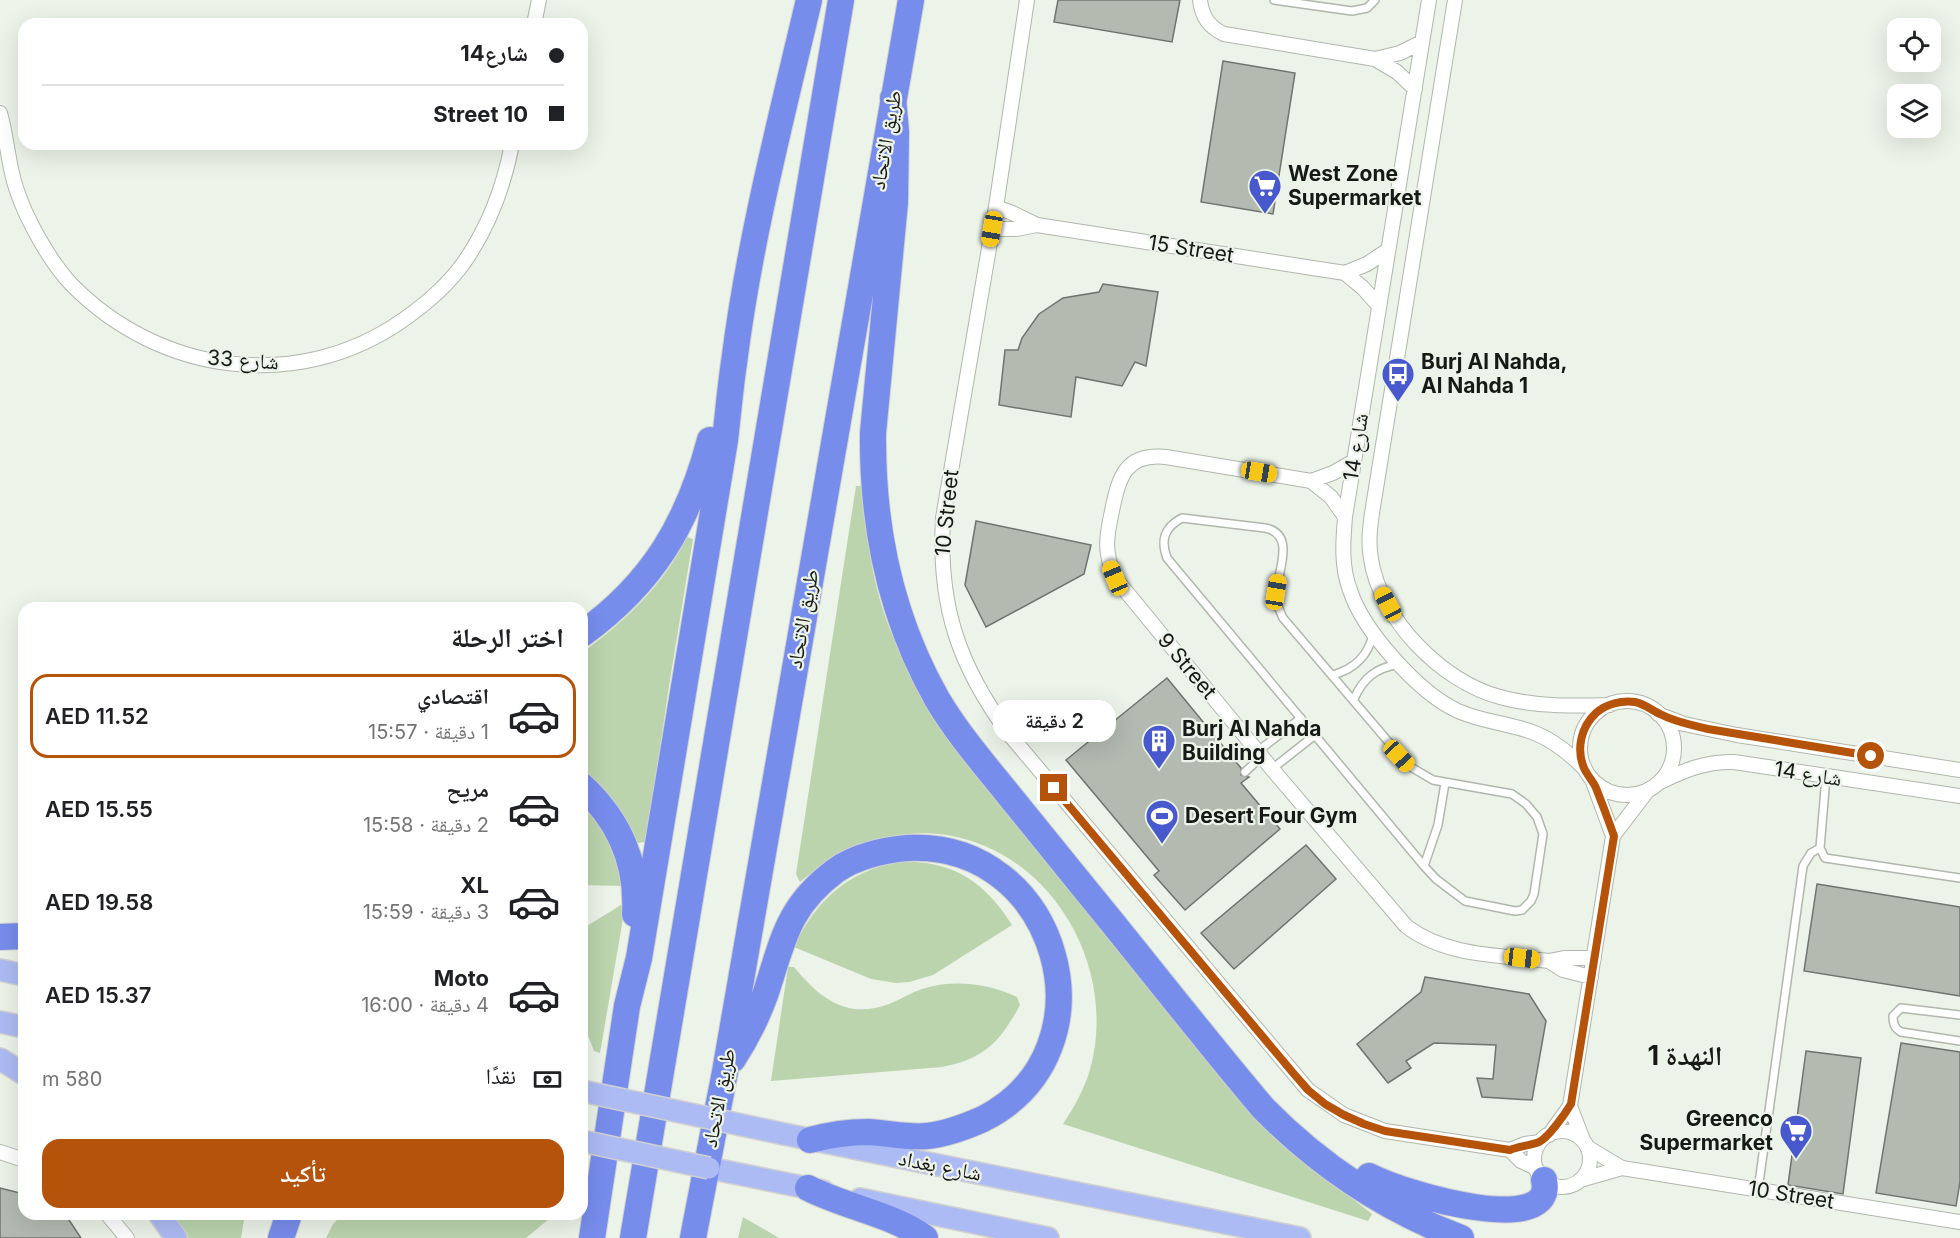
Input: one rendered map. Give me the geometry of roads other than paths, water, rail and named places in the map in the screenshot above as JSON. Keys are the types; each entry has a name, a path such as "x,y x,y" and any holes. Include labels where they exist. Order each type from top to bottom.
{"highway":[{"path":"592,1237 627,1006 639,958 723,450 748,276 771,163 809,0"},
{"path":"633,1238 841,0"},
{"name":"طريق الاتحاد","path":"693,1238 725,1072 911,0"},
{"path":"893,98 897,167 873,433 873,466 878,533 893,598 920,668 958,731 1263,1108 1307,1151 1365,1192 1408,1216 1461,1238"},
{"path":"588,629 629,594 672,538 700,476 734,362"},
{"path":"588,792 614,824 632,867 636,898 627,1006"},
{"path":"725,1072 757,1015 784,933 806,898 837,870 856,860 897,849 940,849 976,860 1007,880 1032,908 1043,927 1052,948 1057,970 1059,992 1054,1031 1032,1077 1003,1106 967,1126 947,1132 906,1136 870,1132 848,1133 810,1140"},
{"path":"0,937 18,936"},
{"path":"1224,1059 1306,1132 1369,1176 1466,1221 1500,1231 1516,1231 1532,1224 1543,1212 1546,1197 1540,1174"},
{"path":"808,1188 843,1204 900,1223 925,1238"},
{"path":"698,1205 702,1238"},
{"path":"281,1238 287,1220"}],"main road":[{"path":"0,970 18,974"},
{"path":"0,1022 18,1026"},
{"path":"0,1059 18,1070"},
{"name":"شارع بغداد","path":"588,1092 810,1140 1300,1238"},
{"path":"588,1142 1048,1238"},
{"path":"163,1220 176,1238"}],"street":[{"path":"535,18 539,0"},
{"name":"10 Street","path":"1027,0 996,207 947,496 942,542 944,588 954,633 971,675 982,696 1009,734 1308,1090 1344,1115 1385,1131 1510,1150"},
{"name":"شارع 14","path":"1429,0 1354,461 1343,545 1344,566 1350,591 1373,632 1400,664 1437,699 1456,710 1488,722 1536,733 1555,742 1571,754 1588,775"},
{"name":"شارع 14","path":"1455,0 1372,513 1369,536 1371,560 1380,590 1406,631 1432,660 1465,684 1502,698 1521,701 1566,705 1610,705"},
{"path":"1200,1 1207,22 1215,30 1224,34 1375,59 1397,72 1414,89"},
{"path":"1375,59 1400,53 1422,42"},
{"name":"شارع 33","path":"0,112 16,188 38,239 71,284 114,321 163,348 217,363 273,366 329,357 381,336 427,303 465,262 492,214 510,150"},
{"path":"996,207 1037,225"},
{"path":"992,229 1016,229 1037,225"},
{"name":"15 Street","path":"1037,225 1344,273"},
{"path":"1344,273 1367,264 1388,250"},
{"path":"1344,273 1363,288 1379,306"},
{"name":"9 Street","path":"1311,481 1166,457 1143,458 1124,471 1118,482 1106,537 1109,565 1123,590 1257,757 1272,769 1396,915 1418,935 1445,947 1549,961"},
{"path":"1311,481 1333,473 1354,461"},
{"path":"1311,481 1331,496 1346,517"},
{"path":"1540,1174 1534,1155 1544,1138 1570,1106 1614,836 1670,767 1674,748 1670,729 1658,714 1648,706 1635,702 1610,705 1598,711 1589,720 1580,744 1581,757 1614,836"},
{"path":"1658,714 1727,733 1960,770"},
{"name":"شارع 14","path":"1653,786 1692,768 1719,761 1960,796"},
{"path":"1588,775 1612,793 1636,794 1653,786"},
{"path":"1549,961 1564,958 1594,958"},
{"path":"1549,961 1563,970 1591,977"},
{"path":"1570,1106 1585,1144 1590,1161 1585,1175 1580,1180 1573,1185 1558,1187 1521,1161 1510,1150 1567,1132 1585,1144 1622,1168"},
{"path":"0,1152 18,1158"},
{"path":"1580,1180 1622,1168"},
{"name":"10 Street","path":"1622,1168 1960,1222"},
{"path":"112,1220 127,1238"}],"lane":[{"path":"1274,0 1352,10 1367,8 1375,0"},
{"path":"1182,518 1265,528 1279,534 1283,541 1283,549 1276,592 1279,610 1288,625 1354,699 1409,766 1420,774 1445,783 1512,794 1526,804 1537,817 1543,834 1534,894 1532,900 1522,910 1483,906 1465,901 1449,891 1424,866 1167,558 1163,546 1164,535 1170,524 1182,518"},
{"path":"1333,675 1347,671 1359,662 1371,643 1373,632"},
{"path":"1354,699 1360,686 1369,676 1378,670 1400,664"},
{"path":"1243,770 1300,718"},
{"path":"1272,769 1315,735"},
{"path":"1826,777 1820,848 1822,856 1828,859 1960,878"},
{"path":"1424,866 1437,825 1445,783"},
{"path":"1758,1190 1803,866 1810,853 1820,848"},
{"path":"1960,1015 1901,1008 1893,1016 1893,1022 1901,1032 1960,1041"}],"place":[{"name":"West Zone Supermarket","path":"1265,215"},
{"name":"Burj Al Nahda, Al Nahda 1","path":"1398,403"},
{"name":"Burj Al Nahda Building","path":"1159,770"},
{"name":"Desert Four Gym","path":"1162,845"},
{"name":"Greenco Supermarket","path":"1796,1160"}],"district":[{"name":"النهدة 1","path":"1685,1056"}]}
